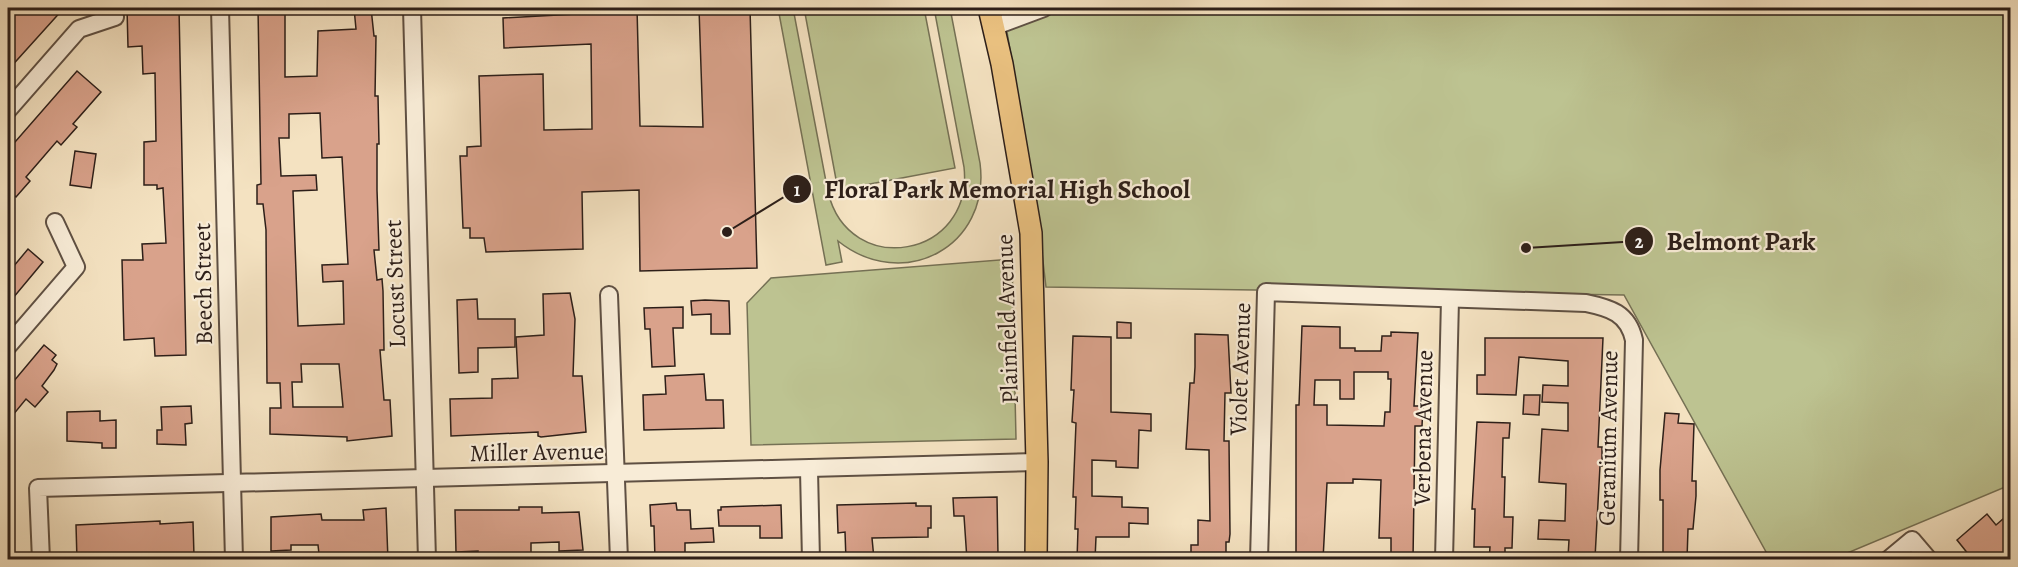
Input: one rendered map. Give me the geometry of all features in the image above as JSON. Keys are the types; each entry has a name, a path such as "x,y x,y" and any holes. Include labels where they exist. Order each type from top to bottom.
{"main road":[{"name":"Plainfield Avenue","path":"991,17 1002,63 1031,233 1037,462 1036,560"}],"street":[{"name":"Beech Street","path":"220,8 234,560"},
{"name":"Locust Street","path":"412,8 427,560"},
{"path":"991,17 1044,8"},
{"path":"8,110 79,29 115,17"},
{"path":"8,346 76,267 55,222"},
{"name":"Violet Avenue","path":"1259,560 1266,292 1450,299"},
{"path":"609,295 619,560"},
{"name":"Verbena Avenue","path":"1444,560 1450,299"},
{"name":"Geranium Avenue","path":"1450,299 1586,303 1616,311 1627,320 1634,340 1629,560"},
{"name":"Miller Avenue","path":"41,560 38,488 809,470 1037,462"},
{"path":"809,470 811,560"},
{"path":"1888,560 1912,540 1929,560"}],"green space":[{"path":"778,8 793,8 828,192 840,220 860,238 883,247 908,247 931,238 950,222 962,198 964,167 934,8 950,8 980,163 980,193 972,218 957,238 938,253 914,261 889,263 863,256 838,241 842,262 826,265"},
{"path":"804,8 924,8 955,168 838,190"},
{"path":"1003,8 2010,8 2010,485 1833,559 1770,559 1624,295 1046,287 1037,210"},
{"path":"1012,259 1016,439 751,445 747,303 771,278"}],"building":[{"path":"15,8 64,8 8,70 8,16"},
{"path":"127,8 179,8 186,355 155,356 154,338 124,340 122,260 143,260 142,244 166,243 163,188 157,189 157,185 144,185 144,142 156,141 155,73 143,74 142,46 128,47"},
{"path":"258,8 285,8 285,77 317,76 318,31 356,29 354,8 371,8 374,36 376,36 375,96 378,96 379,144 377,144 377,190 379,250 374,250 377,280 382,279 384,350 380,350 384,400 390,400 392,436 347,441 347,437 270,434 270,408 281,408 280,383 267,383 266,230 263,204 257,204 257,185 261,184","holes":["320,113 322,158 342,157 348,264 322,265 323,282 343,281 344,324 298,326 293,191 317,190 316,175 281,176 279,138 289,138 289,114","301,364 339,364 343,407 293,407 292,382 302,382"]},
{"path":"576,8 637,8 640,126 703,127 699,8 750,8 757,268 640,271 639,190 582,192 583,249 486,252 484,238 470,238 470,228 463,228 460,156 467,156 467,147 481,146 479,76 543,74 544,130 592,129 591,44 504,48 503,18 576,14"},
{"path":"77,71 101,92 73,124 77,127 61,145 57,141 26,177 30,181 16,197 8,190 8,150"},
{"path":"75,151 96,154 91,188 70,185"},
{"path":"28,249 43,262 8,304 8,273"},
{"path":"570,293 575,319 573,376 582,376 586,432 541,437 538,436 538,432 451,436 450,399 492,398 492,379 518,378 516,337 544,335 543,294"},
{"path":"477,299 478,319 515,319 515,347 478,348 478,372 459,373 457,300"},
{"path":"691,301 729,301 730,334 711,334 711,314 692,315"},
{"path":"683,307 683,328 673,328 675,366 652,367 650,329 645,329 644,308"},
{"path":"1117,322 1131,323 1131,338 1117,338"},
{"path":"1302,326 1340,327 1340,348 1355,348 1355,351 1381,351 1382,336 1391,336 1391,332 1418,333 1414,406 1423,406 1422,426 1415,426 1413,560 1391,560 1391,538 1379,538 1381,480 1353,479 1353,483 1327,483 1323,560 1296,560 1296,405 1299,405","holes":["1354,372 1388,372 1388,379 1391,379 1390,412 1385,412 1384,426 1327,425 1327,405 1314,405 1315,380 1340,380 1340,399 1354,399"]},
{"path":"1195,334 1228,335 1231,393 1225,393 1224,441 1229,441 1230,534 1229,542 1226,542 1226,560 1191,560 1191,545 1198,545 1198,520 1210,521 1209,450 1186,449 1190,383 1194,383"},
{"path":"1073,336 1111,337 1111,412 1151,414 1151,431 1139,430 1138,468 1116,467 1116,461 1092,460 1092,496 1122,497 1122,507 1148,508 1148,524 1129,523 1129,537 1096,537 1095,560 1077,560 1076,497 1073,497 1076,423 1072,422 1074,390 1071,390"},
{"path":"1485,338 1603,338 1598,447 1602,447 1602,466 1600,466 1595,558 1568,557 1569,540 1538,539 1539,520 1565,521 1566,484 1539,482 1542,429 1568,431 1568,403 1542,402 1543,385 1568,386 1568,361 1519,357 1516,395 1477,394 1477,375 1485,375"},
{"path":"44,345 56,355 52,360 57,364 42,386 48,392 35,407 26,399 8,421 8,388"},
{"path":"704,374 706,400 723,400 724,428 644,430 643,395 666,394 665,376"},
{"path":"1524,395 1540,395 1539,415 1523,414"},
{"path":"191,406 192,423 185,424 186,445 157,444 157,430 162,430 161,407"},
{"path":"100,411 100,421 116,420 116,448 102,448 102,443 67,441 67,412"},
{"path":"1665,413 1679,414 1678,423 1694,424 1692,481 1696,481 1696,496 1693,529 1688,529 1687,560 1663,560 1663,500 1660,500 1660,470"},
{"path":"1477,422 1510,423 1509,438 1503,438 1502,477 1505,477 1504,517 1513,517 1512,548 1505,548 1505,560 1489,560 1490,547 1474,547 1475,509 1472,509"},
{"path":"997,497 998,555 985,556 985,560 967,560 964,516 954,516 953,498"},
{"path":"676,503 677,510 690,510 691,529 713,528 714,542 685,543 685,554 676,554 676,558 655,559 654,526 651,526 650,505"},
{"path":"916,503 916,506 931,506 931,528 928,528 928,537 872,538 874,559 846,560 845,532 838,533 837,505"},
{"path":"781,505 782,538 760,538 760,526 719,526 718,510 721,510 721,507"},
{"path":"519,507 542,507 542,513 579,512 583,550 559,551 559,542 531,543 531,560 478,560 478,551 456,552 455,510 519,510"},
{"path":"386,508 388,560 360,560 359,553 319,554 318,545 291,545 291,550 271,551 271,517 321,514 322,520 364,520 363,510"},
{"path":"2010,513 2010,560 1987,560 1982,554 1973,560 1957,540 1987,514 1996,525"},
{"path":"160,521 160,524 193,522 194,556 77,560 76,525"}],"place":[{"name":"Floral Park Memorial High School","path":"727,232"},
{"name":"Belmont Park","path":"1526,248"}]}
